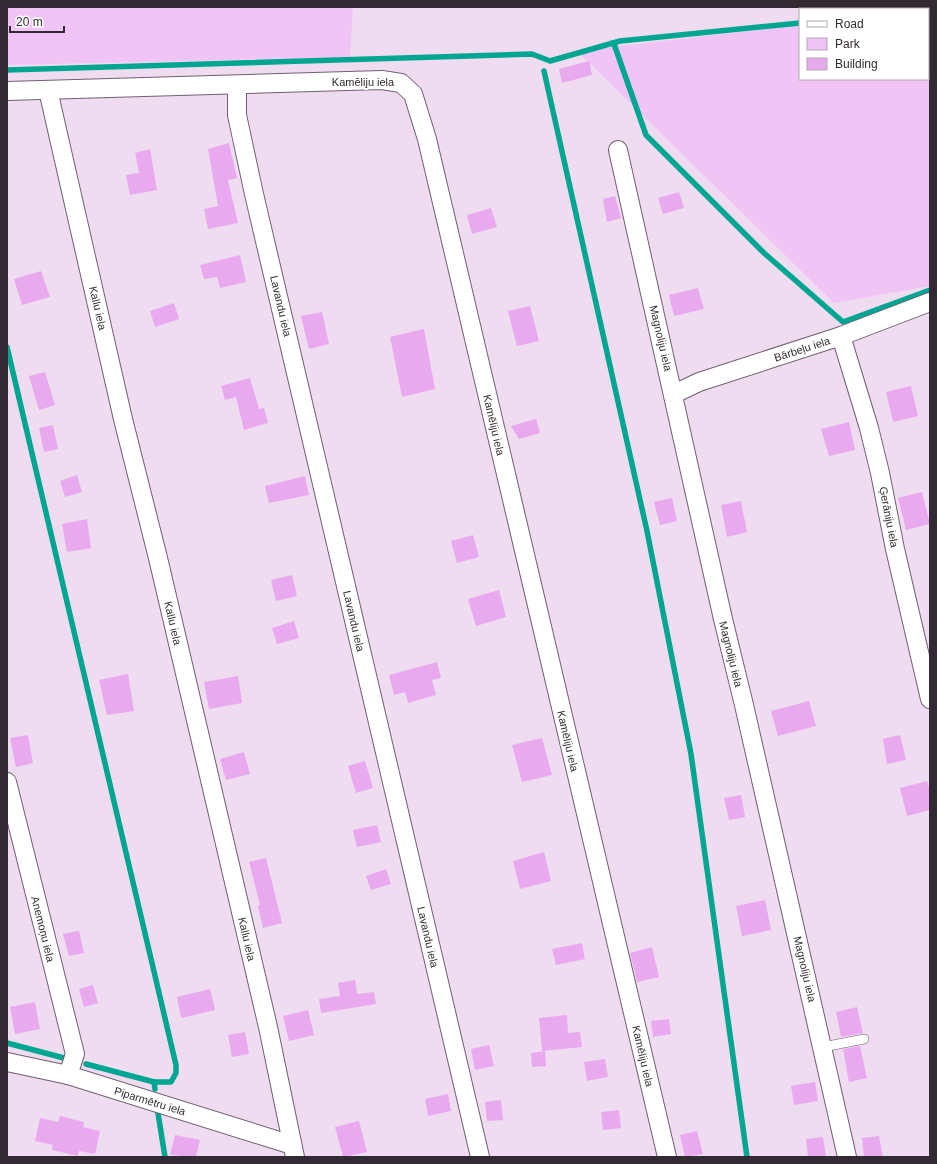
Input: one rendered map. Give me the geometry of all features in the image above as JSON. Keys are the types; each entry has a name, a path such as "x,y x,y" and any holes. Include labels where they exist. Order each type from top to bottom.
{"street":[{"name":"Kamēliju iela","path":"7,91 382,80 401,82 413,94 427,139 667,1157"},
{"name":"Lavandu iela","path":"237,85 237,115 254,194 480,1157"},
{"name":"Kallu iela","path":"48,90 121,411 160,566 268,1027 294,1151"},
{"name":"Magnoliju iela","path":"618,150 674,394 723,619 823,1047 847,1157"},
{"name":"Bārbeļu iela","path":"674,394 699,382 841,336 930,302"},
{"name":"Ģerāniju iela","path":"841,336 869,428 880,473 895,549 930,699"},
{"name":"Anemoņu iela","path":"7,782 75,1054 68,1075"},
{"name":"Piparmētru iela","path":"7,1062 68,1075 294,1151"}],"lane":[{"path":"823,1047 864,1039"}],"green space":[{"path":"7,7 353,7 350,57 7,65"},
{"path":"799,25 799,80 929,80 929,55 930,286 834,303 577,51"}],"building":[{"path":"589,61 592,75 562,83 559,69"},
{"path":"229,143 237,178 228,180 238,223 208,229 204,209 218,206 208,149"},
{"path":"150,149 157,190 130,195 126,175 139,173 135,153"},
{"path":"679,192 684,208 663,214 658,198"},
{"path":"615,196 621,218 607,222 603,199"},
{"path":"491,208 497,227 472,234 467,215"},
{"path":"240,255 246,282 220,288 217,277 204,279 200,265"},
{"path":"41,271 50,297 22,305 14,279"},
{"path":"698,288 704,309 674,316 669,295"},
{"path":"174,303 179,319 155,327 150,311"},
{"path":"530,306 539,341 517,346 508,311"},
{"path":"322,312 329,344 309,349 301,316"},
{"path":"424,329 435,389 402,397 390,337"},
{"path":"45,372 55,405 39,410 29,376"},
{"path":"250,378 259,409 264,408 268,423 244,430 236,397 225,400 221,386"},
{"path":"911,386 918,416 893,422 886,392"},
{"path":"536,419 540,433 519,439 511,426"},
{"path":"849,422 855,450 829,456 821,429"},
{"path":"53,425 58,449 44,452 39,428"},
{"path":"77,475 82,492 65,497 60,481"},
{"path":"305,476 309,495 269,503 265,486"},
{"path":"922,492 930,524 906,530 898,498"},
{"path":"672,498 677,521 660,525 654,502"},
{"path":"741,501 747,532 727,537 721,505"},
{"path":"87,519 91,548 67,552 62,524"},
{"path":"473,535 479,557 457,563 451,541"},
{"path":"292,575 297,596 276,601 271,580"},
{"path":"499,590 506,617 476,626 468,599"},
{"path":"294,621 299,638 277,644 272,628"},
{"path":"437,662 441,678 432,680 436,695 408,703 405,692 394,695 389,675"},
{"path":"128,674 134,711 107,715 99,680"},
{"path":"238,676 242,703 209,709 204,682"},
{"path":"809,701 816,726 778,736 771,711"},
{"path":"28,735 33,763 16,767 10,738"},
{"path":"900,735 906,760 887,764 883,739"},
{"path":"542,738 552,775 522,782 512,745"},
{"path":"244,752 250,774 226,780 220,759"},
{"path":"365,761 373,788 356,793 348,766"},
{"path":"927,781 930,791 930,810 907,816 900,788"},
{"path":"741,795 745,817 729,820 724,798"},
{"path":"377,825 381,842 357,847 353,830"},
{"path":"544,852 551,881 520,889 513,861"},
{"path":"266,858 282,923 263,928 258,906 260,905 249,862"},
{"path":"386,869 391,884 371,890 366,876"},
{"path":"765,900 771,930 742,936 736,906"},
{"path":"79,931 84,953 69,956 63,934"},
{"path":"582,943 585,959 556,965 552,949"},
{"path":"652,947 659,977 637,982 630,953"},
{"path":"355,980 357,994 374,992 376,1004 321,1013 319,999 340,996 338,983"},
{"path":"93,985 98,1003 84,1007 79,989"},
{"path":"210,989 215,1010 181,1018 177,997"},
{"path":"35,1002 40,1029 15,1034 10,1007"},
{"path":"857,1007 863,1033 841,1037 836,1012"},
{"path":"308,1010 314,1035 289,1041 283,1016"},
{"path":"567,1015 568,1033 580,1032 582,1047 542,1051 539,1018"},
{"path":"669,1019 671,1034 653,1037 651,1021"},
{"path":"245,1032 249,1054 232,1057 228,1035"},
{"path":"489,1045 494,1066 475,1070 471,1049"},
{"path":"860,1046 867,1078 849,1082 843,1049"},
{"path":"545,1051 546,1066 532,1067 531,1053"},
{"path":"605,1059 608,1077 587,1081 584,1062"},
{"path":"815,1082 818,1101 794,1105 791,1086"},
{"path":"448,1094 451,1111 428,1116 425,1099"},
{"path":"501,1100 503,1120 487,1121 485,1102"},
{"path":"619,1110 621,1128 603,1130 601,1112"},
{"path":"60,1116 84,1122 83,1127 100,1131 95,1154 79,1151 78,1156 52,1150 53,1145 35,1141 40,1118 58,1122"},
{"path":"359,1121 367,1152 343,1157 335,1127"},
{"path":"697,1131 703,1154 685,1157 680,1135"},
{"path":"175,1135 200,1140 196,1157 170,1155"},
{"path":"879,1136 883,1157 864,1157 862,1138"},
{"path":"823,1137 826,1157 808,1157 806,1139"}],"waterway":[{"path":"7,70 532,54 550,61 620,41 799,23"},
{"path":"612,43 614,44 646,135 764,253 843,322 930,290"},
{"path":"544,71 647,531 691,754 747,1157"},
{"path":"7,347 176,1065 176,1073 171,1082 154,1082 86,1064"},
{"path":"7,1043 64,1058"},
{"path":"154,1082 155,1089"},
{"path":"157,1107 165,1157"}]}
